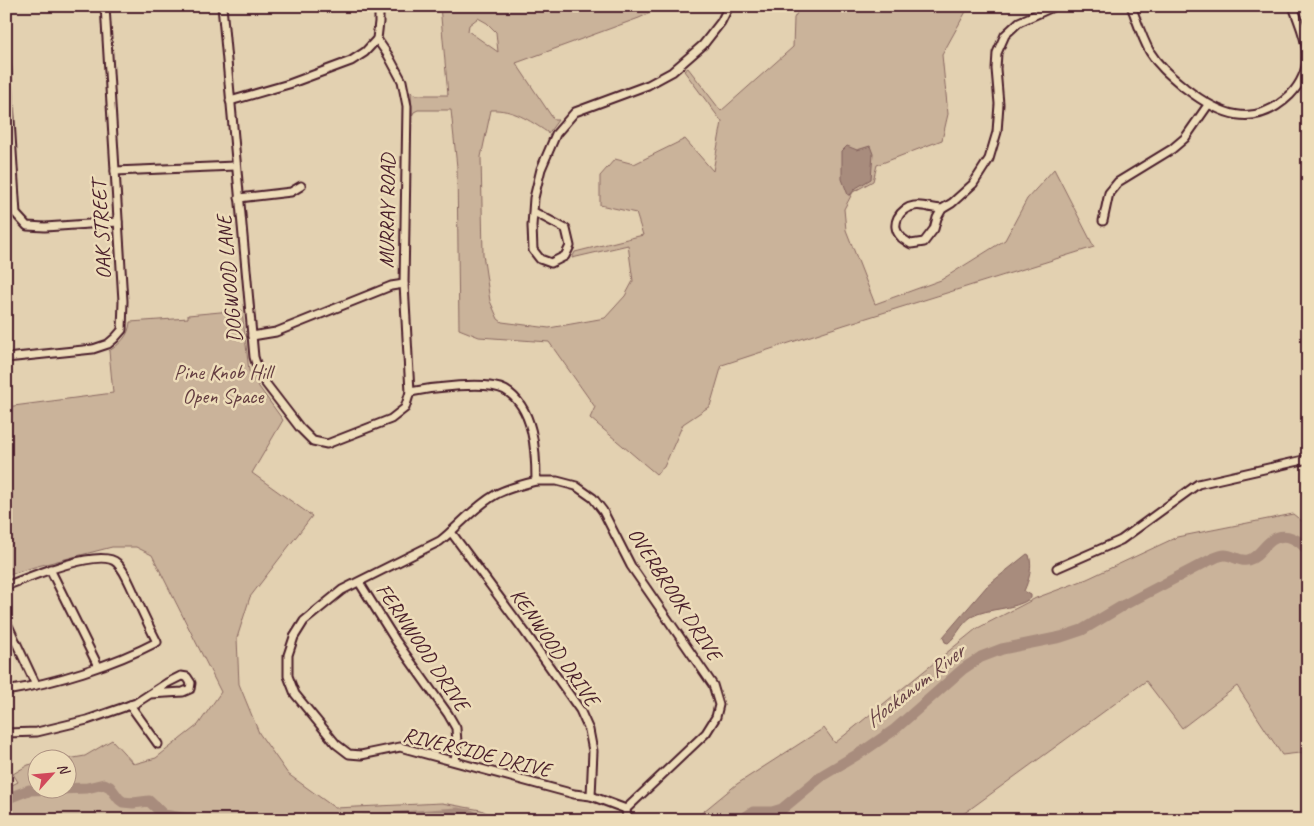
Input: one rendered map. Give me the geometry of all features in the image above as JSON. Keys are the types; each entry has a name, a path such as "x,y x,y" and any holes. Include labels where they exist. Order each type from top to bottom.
{"street":[{"name":"OAK STREET","path":"6,358 93,349 108,344 122,330 118,222 105,6"},
{"name":"DOGWOOD LANE","path":"222,6 235,166 254,357 260,376 300,428 313,441 327,444 391,419 405,408 410,392"},
{"path":"230,101 272,90 351,61 365,52 377,39 378,6"},
{"path":"534,212 566,229 570,246 564,256 551,263 540,259 533,250 532,226 534,198 541,168 556,134 575,112 648,85 672,72 704,45 721,22 729,6"},
{"path":"942,210 917,205 905,208 897,216 895,228 900,237 910,244 924,242 934,229 937,218 942,210 973,184 989,159 997,132 999,104 996,69 998,53 1005,35 1019,22 1055,6"},
{"path":"1132,6 1150,53 1167,74 1208,105 1231,114 1252,115 1276,107 1292,93 1306,76 1307,55 1303,34 1292,6"},
{"name":"MURRAY ROAD","path":"377,39 402,81 407,106 404,284 410,392"},
{"path":"6,57 16,214 27,226 44,227 118,222"},
{"path":"1103,221 1110,194 1118,182 1172,149 1185,138 1208,105"},
{"path":"115,171 235,166"},
{"path":"239,198 291,192 301,186"},
{"path":"252,336 276,332 391,286 404,284"},
{"path":"410,392 430,388 468,386 492,386 504,390 518,400 529,420 536,465 536,481"},
{"path":"1057,568 1121,540 1198,484 1308,459"},
{"name":"OVERBROOK DRIVE","path":"451,532 468,515 494,496 514,487 536,481 557,482 576,486 593,498 603,511 631,566 713,685 719,705 716,717 706,733 626,809"},
{"name":"RIVERSIDE DRIVE","path":"451,532 440,541 342,590 304,621 294,637 288,655 288,676 295,694 336,744 349,754 361,755 400,747 574,794 591,796 626,809"},
{"name":"KENWOOD DRIVE","path":"451,532 580,710 589,730 593,750 591,796"},
{"path":"6,586 50,569 96,558 107,558 116,561 124,573 157,642 133,655 36,685 6,691"},
{"path":"50,569 98,666"},
{"name":"FERNWOOD DRIVE","path":"359,582 456,728 455,761"},
{"path":"6,621 36,685"},
{"path":"6,733 37,732 87,720 130,705 181,676 191,682 190,689 183,692 150,694"},
{"path":"130,705 158,744"},
{"path":"626,809 628,820"}],"green space":[{"path":"440,6 655,6 650,13 639,18 516,63 554,120 558,120 548,134 514,113 491,110 481,157 483,254 490,301 498,319 502,322 549,328 605,318 625,296 633,281 628,245 572,258 575,252 643,235 636,213 600,205 600,176 615,159 634,164 685,139 713,171 722,122 684,71 688,68 721,111 793,47 794,18 801,6 969,6 942,55 948,114 942,140 877,165 873,181 853,192 844,209 846,230 875,304 941,280 1005,240 1027,199 1054,169 1094,247 722,365 710,406 683,424 664,467 656,474 590,418 595,407 549,342 479,337 459,329 457,167 451,110 418,110 412,116 411,91 415,95 448,95","holes":["478,18 487,23 496,32 498,52 468,31 469,25"]},
{"name":"Pine Knob Hill Open Space","path":"242,310 249,371 283,420 252,473 312,516 250,597 237,638 239,684 259,733 288,774 335,808 442,803 481,810 501,820 6,820 6,788 18,782 13,774 28,765 28,798 78,798 78,757 85,756 112,740 134,764 156,758 198,725 221,692 152,555 136,547 112,547 6,576 6,407 113,393 109,351 123,339 128,331 130,322 188,318 188,315"},
{"path":"1293,514 1308,526 1308,752 1282,755 1237,686 1182,728 1146,681 955,820 693,820 737,784 824,728 835,743 976,629 1036,598 1087,579 1177,537"}],"shaded area":[{"path":"847,146 857,150 870,146 873,154 871,179 856,188 850,195 848,195 842,179 842,151"},
{"path":"1027,554 1030,560 1030,569 1024,591 1031,595 1031,598 1017,605 971,617 948,643 945,642 943,637 987,586"}],"waterway":[{"name":"Hockanum River","path":"741,820 753,812 772,812 782,809 823,775 894,730 963,669 981,657 1002,649 1061,637 1082,630 1124,605 1219,556 1231,556 1242,560 1252,559 1269,542 1277,537 1292,538 1308,552"},
{"name":"Hockanum River","path":"6,799 29,790 87,788 104,784 110,787 123,802 149,801 164,815 194,820"},
{"name":"Hockanum River","path":"358,820 457,813 470,815 480,820"}]}
